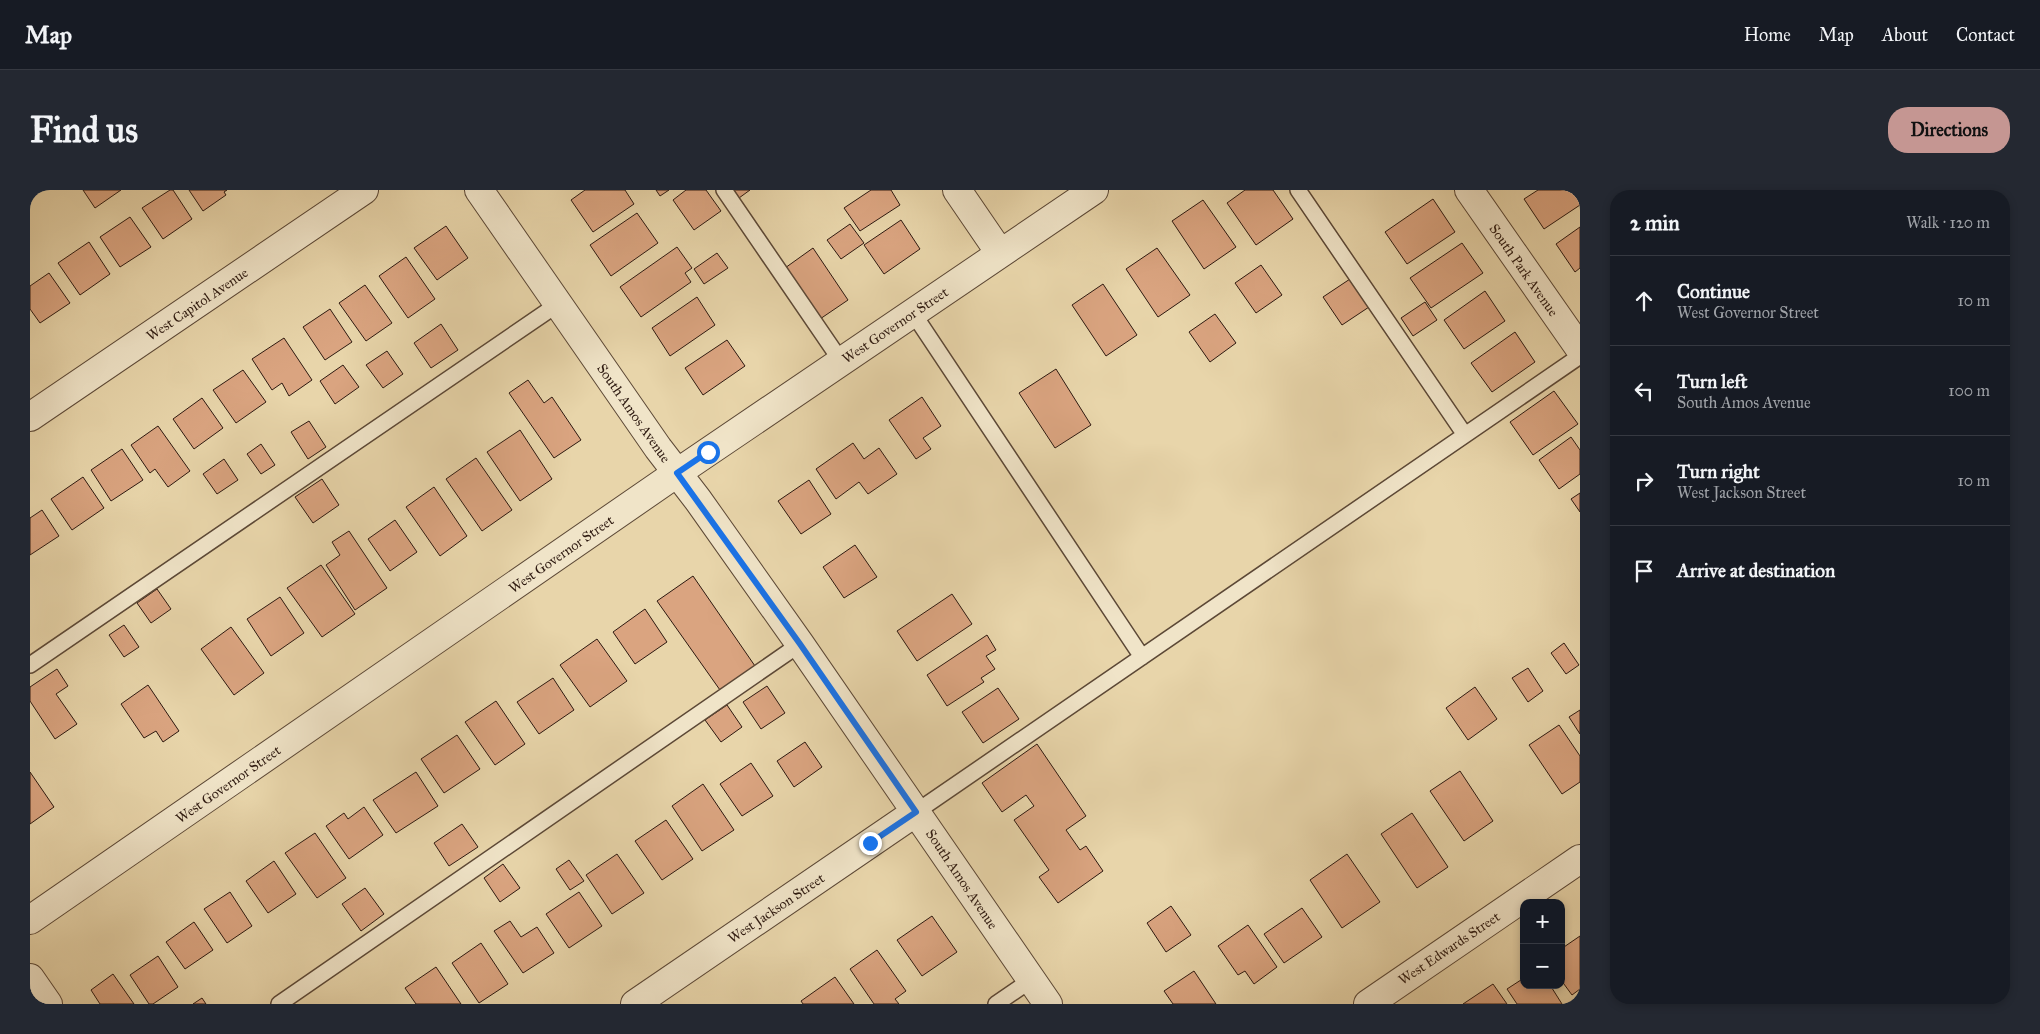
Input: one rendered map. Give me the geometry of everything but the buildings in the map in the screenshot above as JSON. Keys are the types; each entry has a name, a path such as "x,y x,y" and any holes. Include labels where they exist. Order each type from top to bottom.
{"street":[{"name":"West Capitol Avenue","path":"30,417 364,190"},
{"name":"South Amos Avenue","path":"479,190 677,473 800,644 1048,1004"},
{"path":"957,190 1000,253"},
{"name":"West Governor Street","path":"30,920 677,473 1094,190"},
{"name":"South Park Avenue","path":"1469,190 1580,349"},
{"name":"West Jackson Street","path":"635,1004 916,812"},
{"name":"West Edwards Street","path":"1368,1004 1580,859"},
{"path":"30,978 48,1004"}],"lane":[{"path":"724,190 841,361"},
{"path":"1298,190 1465,435"},
{"path":"30,664 558,304"},
{"path":"913,313 1142,657"},
{"path":"916,812 1580,356"},
{"path":"279,1004 800,644"},
{"path":"996,1004 1031,980"}],"route":[{"path":"708,452 677,473 800,644 916,812 870,843"}]}
